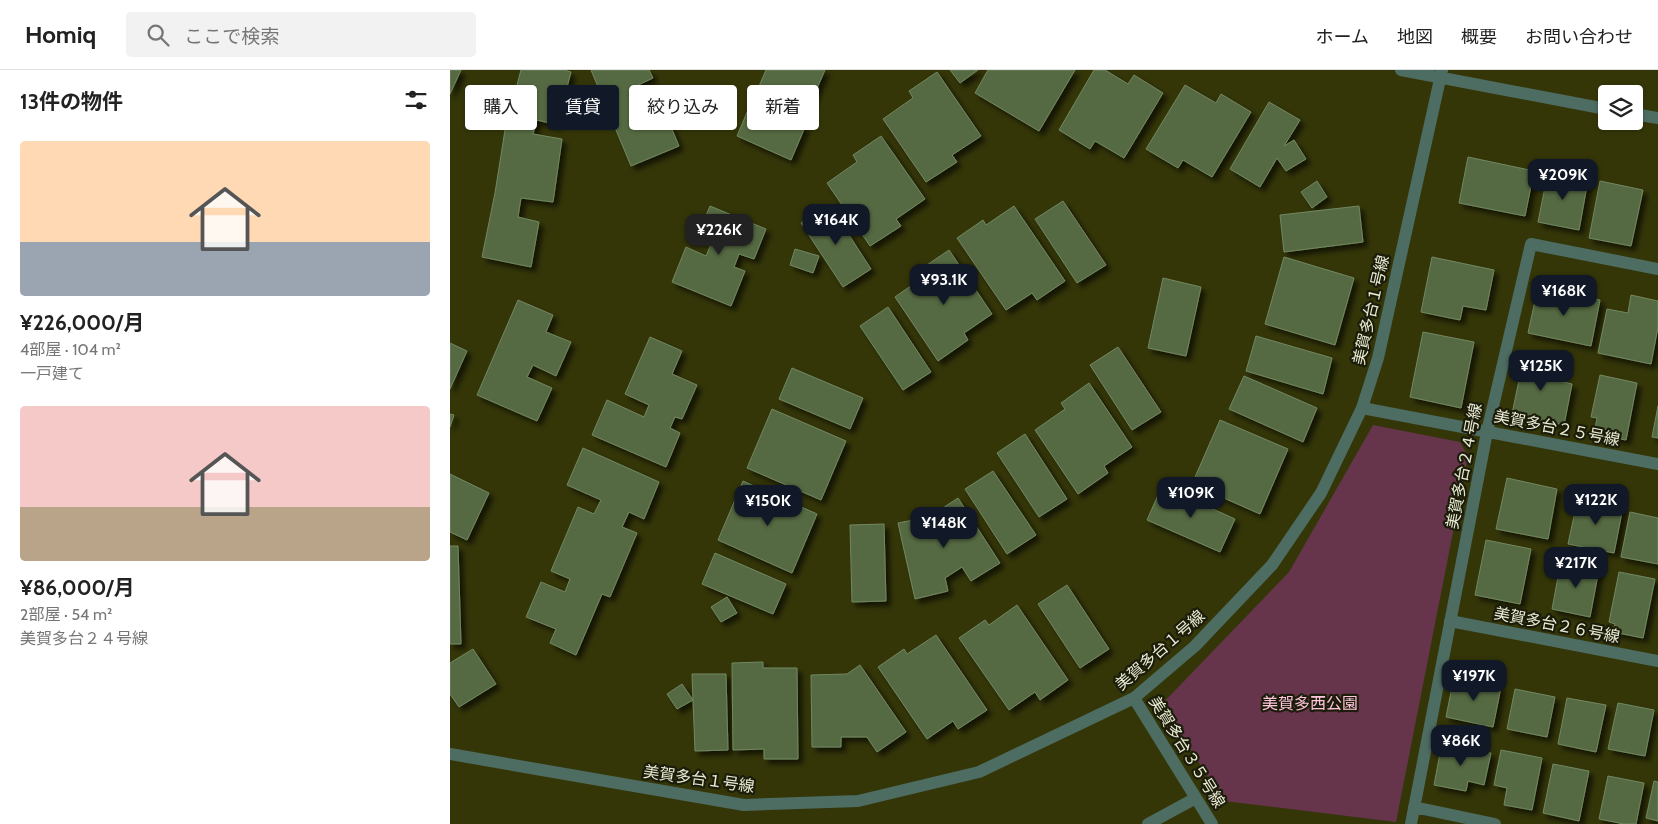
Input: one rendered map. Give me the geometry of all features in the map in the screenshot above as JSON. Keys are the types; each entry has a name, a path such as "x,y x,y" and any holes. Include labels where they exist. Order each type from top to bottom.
{"street":[{"path":"1401,70 1442,74 1598,107"},
{"name":"美賀多台１号線","path":"450,754 744,805 858,801 979,772 1134,698 1195,646 1272,565 1321,493 1362,408 1378,358 1442,74"},
{"path":"1643,116 1658,118"},
{"name":"美賀多台２４号線","path":"1411,824 1487,432 1531,244 1658,269"},
{"name":"美賀多台２５号線","path":"1362,408 1658,464"},
{"name":"美賀多台２６号線","path":"1450,621 1658,661"},
{"name":"美賀多台３５号線","path":"1134,698 1212,824"},
{"path":"1148,824 1196,798"},
{"path":"1414,807 1495,824"}],"green space":[{"name":"美賀多西公園","path":"1373,425 1460,442 1468,456 1396,822 1224,801 1161,705 1289,572"}],"building":[{"path":"450,70 461,70 450,94"},
{"path":"521,70 564,70 571,72 568,85 547,85 547,122 537,120 537,85 517,85"},
{"path":"591,70 649,70 653,78 638,85 629,85 629,130 672,130 679,146 631,166 616,130 619,130 619,85 597,85"},
{"path":"766,70 825,70 818,85 760,85"},
{"path":"950,70 978,70 960,83"},
{"path":"988,70 1075,70 1039,131 975,93"},
{"path":"1094,70 1105,70 1128,84 1134,75 1163,93 1124,158 1095,141 1090,149 1059,130"},
{"path":"937,72 981,136 952,155 957,162 926,182 883,119 913,98 909,91"},
{"path":"1185,85 1216,103 1221,94 1251,112 1212,177 1183,160 1178,168 1146,149"},
{"path":"1269,102 1300,120 1284,146 1294,140 1306,159 1286,171 1277,158 1260,187 1230,169"},
{"path":"747,112 747,130 804,130 791,160 737,136"},
{"path":"505,130 534,130 533,134 562,139 553,202 521,198 518,217 539,222 531,267 482,257"},
{"path":"881,136 925,199 896,219 901,226 870,246 827,183 857,162 853,155"},
{"path":"1468,157 1534,171 1525,216 1459,203"},
{"path":"1548,172 1588,180 1579,230 1538,222"},
{"path":"1317,181 1327,197 1312,208 1301,192"},
{"path":"1600,181 1643,190 1631,246 1589,238"},
{"path":"1063,201 1106,265 1077,283 1035,219"},
{"path":"829,204 871,269 843,287 801,223"},
{"path":"710,206 766,229 754,259 739,254 734,267 745,271 731,306 672,282 686,247 706,256 712,242 697,237"},
{"path":"1014,206 1065,281 1037,300 1032,293 1006,310 957,238 983,220 986,225"},
{"path":"1359,206 1363,242 1284,252 1280,215"},
{"path":"795,249 819,256 813,273 790,265"},
{"path":"949,250 992,314 964,333 968,340 938,361 895,297 925,276 921,269"},
{"path":"1284,257 1354,278 1335,345 1265,324"},
{"path":"1432,257 1494,270 1486,310 1463,306 1460,320 1421,312"},
{"path":"1163,278 1201,287 1186,356 1148,348"},
{"path":"1538,287 1600,300 1591,346 1528,333"},
{"path":"1631,295 1658,301 1658,327 1651,364 1598,353 1607,309 1628,313"},
{"path":"518,300 553,315 546,332 571,342 556,376 533,365 527,377 552,388 537,421 477,395"},
{"path":"888,307 931,372 903,390 860,326"},
{"path":"1423,332 1474,342 1461,408 1410,397"},
{"path":"1256,336 1332,358 1323,394 1246,371"},
{"path":"650,337 682,351 672,374 697,385 682,419 675,417 670,428 680,433 666,467 592,435 607,400 644,417 649,405 625,394"},
{"path":"450,343 467,351 450,389"},
{"path":"1118,347 1161,412 1132,430 1090,365"},
{"path":"1524,356 1557,362 1554,380 1572,384 1564,425 1512,414"},
{"path":"792,368 863,398 850,429 779,399"},
{"path":"1600,375 1637,383 1626,440 1594,434 1597,418 1591,417"},
{"path":"1244,376 1317,408 1303,442 1229,409"},
{"path":"1089,383 1132,447 1104,466 1108,473 1078,494 1035,430 1065,409 1061,403"},
{"path":"1658,406 1658,438 1652,437"},
{"path":"772,409 846,441 821,500 747,468"},
{"path":"450,414 454,415 450,427"},
{"path":"1220,420 1288,449 1260,514 1192,484"},
{"path":"1025,434 1067,499 1039,517 997,453"},
{"path":"583,448 659,482 644,519 629,512 622,527 637,533 610,597 602,594 576,655 550,643 556,629 526,617 541,582 565,592 570,579 551,571 578,507 594,514 601,500 567,485"},
{"path":"993,471 1036,535 1007,554 965,489"},
{"path":"450,474 489,493 467,540 450,532"},
{"path":"1507,478 1557,489 1548,539 1496,529"},
{"path":"743,481 817,514 792,573 718,540"},
{"path":"1162,486 1235,519 1220,552 1147,520"},
{"path":"958,498 1000,563 971,581 962,567 945,578 948,591 915,599 898,523 929,517"},
{"path":"1578,498 1623,507 1614,553 1568,544"},
{"path":"1630,512 1658,518 1658,564 1621,557"},
{"path":"884,524 886,601 852,602 850,525"},
{"path":"1486,540 1531,549 1520,604 1475,595"},
{"path":"450,546 458,546 461,644 450,644"},
{"path":"715,553 786,584 773,614 702,584"},
{"path":"1561,561 1599,569 1590,617 1552,609"},
{"path":"1619,572 1655,579 1643,638 1613,632 1615,624 1609,622"},
{"path":"1067,585 1109,649 1080,668 1038,604"},
{"path":"727,597 737,613 721,622 711,607"},
{"path":"1017,605 1068,680 1040,700 1035,692 1009,710 959,638 985,620 989,625"},
{"path":"936,635 987,710 958,729 953,721 927,739 878,667 904,649 907,654"},
{"path":"473,649 496,684 459,707 450,694 450,663"},
{"path":"763,662 763,668 797,668 798,759 764,759 764,749 733,750 732,663"},
{"path":"860,665 906,732 877,752 867,737 841,737 841,747 812,747 811,675 847,674"},
{"path":"692,674 726,674 728,750 695,751"},
{"path":"1454,677 1501,687 1493,727 1446,717"},
{"path":"682,684 693,700 677,709 667,694"},
{"path":"1515,689 1555,697 1547,737 1507,729"},
{"path":"1567,698 1606,705 1596,752 1558,744"},
{"path":"1618,703 1654,710 1645,756 1608,749"},
{"path":"1442,743 1491,753 1484,785 1468,781 1466,791 1434,785"},
{"path":"1501,750 1542,758 1532,810 1504,805 1507,788 1494,785"},
{"path":"1553,764 1589,771 1579,821 1543,813"},
{"path":"1608,776 1644,783 1636,824 1624,824 1599,819"},
{"path":"1654,781 1658,782 1658,821 1646,818"}]}
